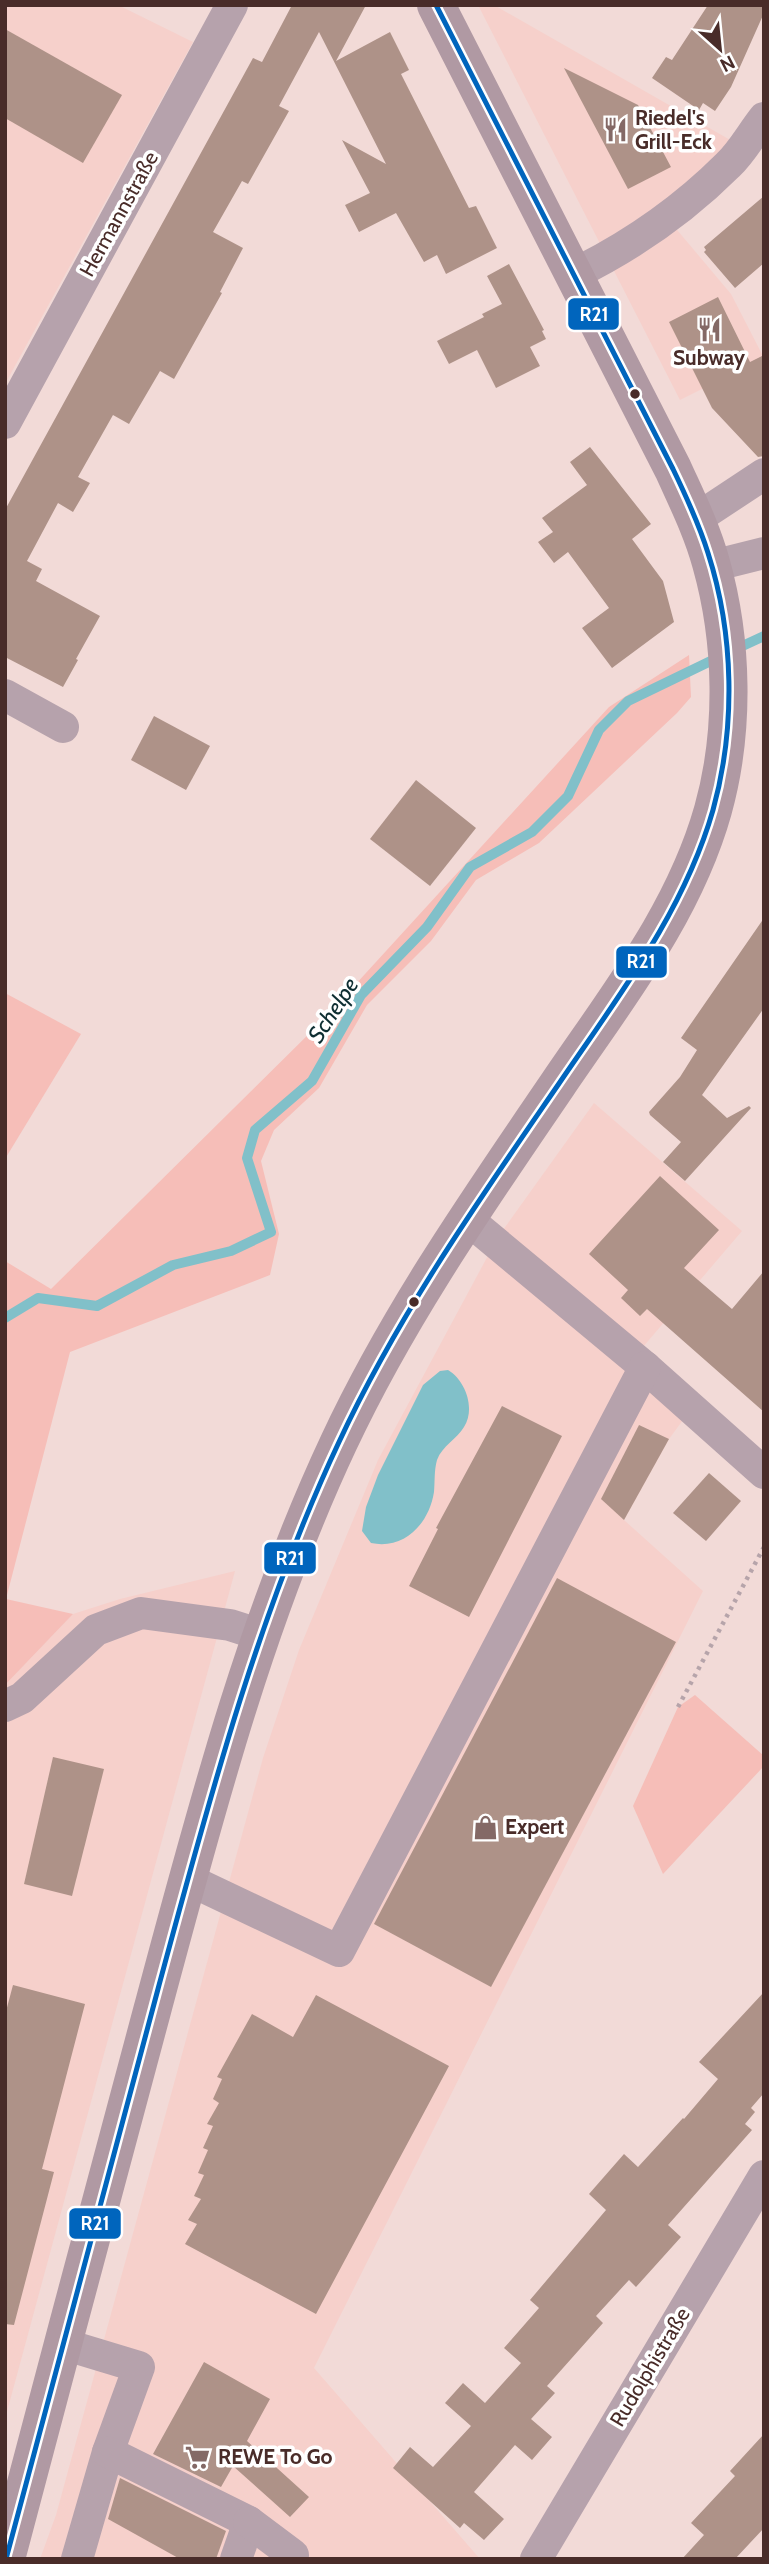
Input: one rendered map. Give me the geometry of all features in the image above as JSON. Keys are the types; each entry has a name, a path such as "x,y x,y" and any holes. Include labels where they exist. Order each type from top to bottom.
{"main road":[{"path":"9,2550 187,1879 261,1635 297,1539 340,1441 403,1318 466,1218 638,968 670,917 695,863 714,807 725,748 728,679 725,635 712,566 696,519 436,5"}],"street":[{"name":"Hermannstraße","path":"5,423 232,5"},
{"path":"574,274 602,261 666,221 730,164 764,118"},
{"path":"696,519 764,474"},
{"path":"712,566 764,553"},
{"path":"5,695 62,727"},
{"path":"466,1218 645,1367 764,1472"},
{"path":"187,1879 339,1951 645,1367"},
{"path":"5,1706 22,1698 96,1630 141,1613 230,1625 261,1635"},
{"name":"Rudolphistraße","path":"536,2559 764,2176"},
{"path":"63,2344 139,2367 108,2452 77,2559"},
{"path":"108,2452 249,2522 293,2554 292,2559"},
{"path":"236,2559 249,2522"}],"path":[{"path":"678,1707 764,1547"}],"shaded area":[{"path":"5,5 118,5 193,42 5,384"},
{"path":"478,5 494,5 732,141 662,212 731,294 764,358 680,400"},
{"path":"689,655 691,697 539,843 476,880 431,941 367,1005 319,1088 274,1130 261,1161 279,1234 270,1275 70,1352 6,1599 73,1614 5,1685 5,1261 51,1289 323,1020 609,707"},
{"path":"5,993 81,1034 5,1159"},
{"path":"594,1103 742,1231 637,1354 694,1405 669,1439 624,1520 703,1591 314,2368 480,2559 40,2559 56,2515 263,1758 299,1650 378,1460 498,1237"},
{"path":"235,1571 5,2419 5,1685 73,1614 120,1599"},
{"path":"695,1695 764,1756 764,1766 663,1874 633,1806 678,1707"}],"water":[{"path":"448,1370 464,1387 469,1411 464,1427 437,1460 434,1492 427,1514 421,1524 404,1538 383,1544 371,1543 362,1531 366,1507 378,1475 423,1385 440,1371"}],"building":[{"path":"292,5 366,5 336,61 390,32 409,70 401,74 469,208 476,206 497,248 446,274 437,255 424,262 396,213 359,232 345,205 370,193 342,140 386,164 319,32 279,106 289,111 248,184 242,181 213,232 243,248 220,292 222,293 174,379 160,371 129,424 113,415 78,477 90,483 73,512 58,503 27,561 42,569 36,581 100,616 63,687 5,657 5,510 253,58 262,62"},
{"path":"708,5 764,5 764,13 731,87 715,111 703,103 699,110 652,78 666,57 672,60"},
{"path":"5,29 122,95 83,163 5,118"},
{"path":"564,68 638,105 671,167 628,189"},
{"path":"764,196 764,263 735,288 704,252 704,247"},
{"path":"509,264 544,330 542,331 546,339 530,347 540,366 496,388 477,350 449,364 437,341 484,317 482,314 502,304 487,276"},
{"path":"718,297 750,362 764,355 764,456 758,457 712,408 669,322"},
{"path":"590,447 651,524 632,539 663,581 674,622 612,668 582,628 609,608 568,552 554,563 538,542 553,532 542,518 587,485 570,462"},
{"path":"154,716 210,746 186,790 131,760"},
{"path":"416,780 476,828 430,886 370,839"},
{"path":"764,918 764,1008 702,1095 727,1118 749,1106 751,1108 685,1181 663,1162 681,1142 649,1112 680,1077 697,1050 681,1038"},
{"path":"660,1176 719,1230 684,1268 732,1309 764,1271 764,1412 647,1309 640,1316 621,1298 628,1290 589,1254"},
{"path":"502,1406 562,1436 469,1617 409,1586 438,1529 436,1528"},
{"path":"639,1425 669,1439 624,1520 601,1499"},
{"path":"709,1473 741,1501 706,1541 673,1513"},
{"path":"557,1578 676,1642 491,1987 374,1924"},
{"path":"53,1757 104,1769 72,1896 24,1884"},
{"path":"13,1985 85,2004 42,2169 54,2172 14,2325 5,2324 5,2015"},
{"path":"764,1992 764,2093 751,2108 755,2112 745,2124 752,2130 668,2225 681,2237 636,2287 629,2280 596,2316 603,2323 547,2386 555,2393 531,2419 552,2437 532,2460 515,2445 474,2492 504,2519 484,2540 464,2523 460,2528 393,2468 410,2447 433,2467 471,2426 445,2403 463,2383 485,2403 521,2363 504,2348 539,2308 530,2300 606,2210 589,2194 624,2154 638,2167 684,2119 718,2079 699,2062"},
{"path":"316,1995 449,2066 316,2314 185,2244 197,2224 188,2220 201,2199 194,2196 204,2175 198,2173 208,2150 203,2148 213,2126 207,2124 219,2103 213,2099 222,2079 217,2077 252,2014 293,2037"},
{"path":"204,2362 270,2399 247,2441 309,2497 290,2517 233,2466 221,2487 153,2454"},
{"path":"764,2434 764,2528 735,2559 682,2559 704,2535 691,2523 735,2476 730,2471"},
{"path":"120,2478 226,2531 216,2559 180,2559 108,2519"}],"waterway":[{"name":"Schelpe","path":"736,649 764,636"},
{"name":"Schelpe","path":"5,1318 38,1298 97,1306 173,1265 231,1251 271,1232 247,1158 255,1130 312,1081 361,995 427,927 470,867 532,832 568,796 599,730 628,701 719,657"}],"transit line":[{"name":"R21","path":"6,2559 196,1850 236,1711 283,1575 339,1442 413,1304 625,987 667,919 685,884 713,810 726,746 729,681 727,648 717,584 701,531 673,469 436,5"}],"place":[{"name":"Riedel's Grill-Eck","path":"615,130"},
{"name":"Subway","path":"709,329"},
{"name":"Expert","path":"485,1827"},
{"name":"REWE To Go","path":"198,2457"}]}
